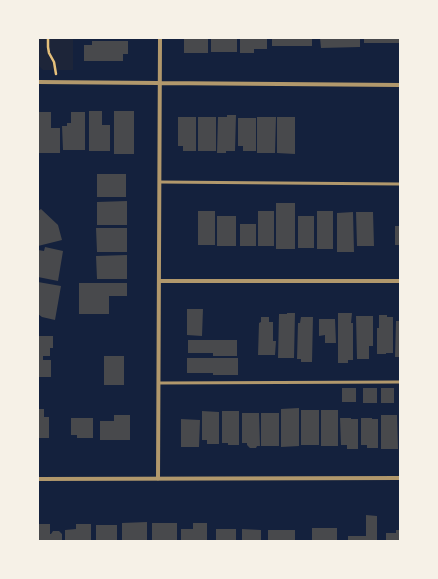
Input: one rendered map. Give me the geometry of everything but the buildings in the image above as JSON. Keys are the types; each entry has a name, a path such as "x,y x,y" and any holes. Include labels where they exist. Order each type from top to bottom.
{"street":[{"path":"158,479 160,38"},
{"path":"38,82 400,85"},
{"path":"159,281 400,281"},
{"path":"38,479 400,478"}],"lane":[{"path":"160,182 400,184"},
{"path":"159,383 400,382"}],"path":[{"path":"48,38 49,53 54,62 56,74 61,82"}],"shaded area":[{"path":"38,38 73,38 73,70 43,70 38,65"}]}
